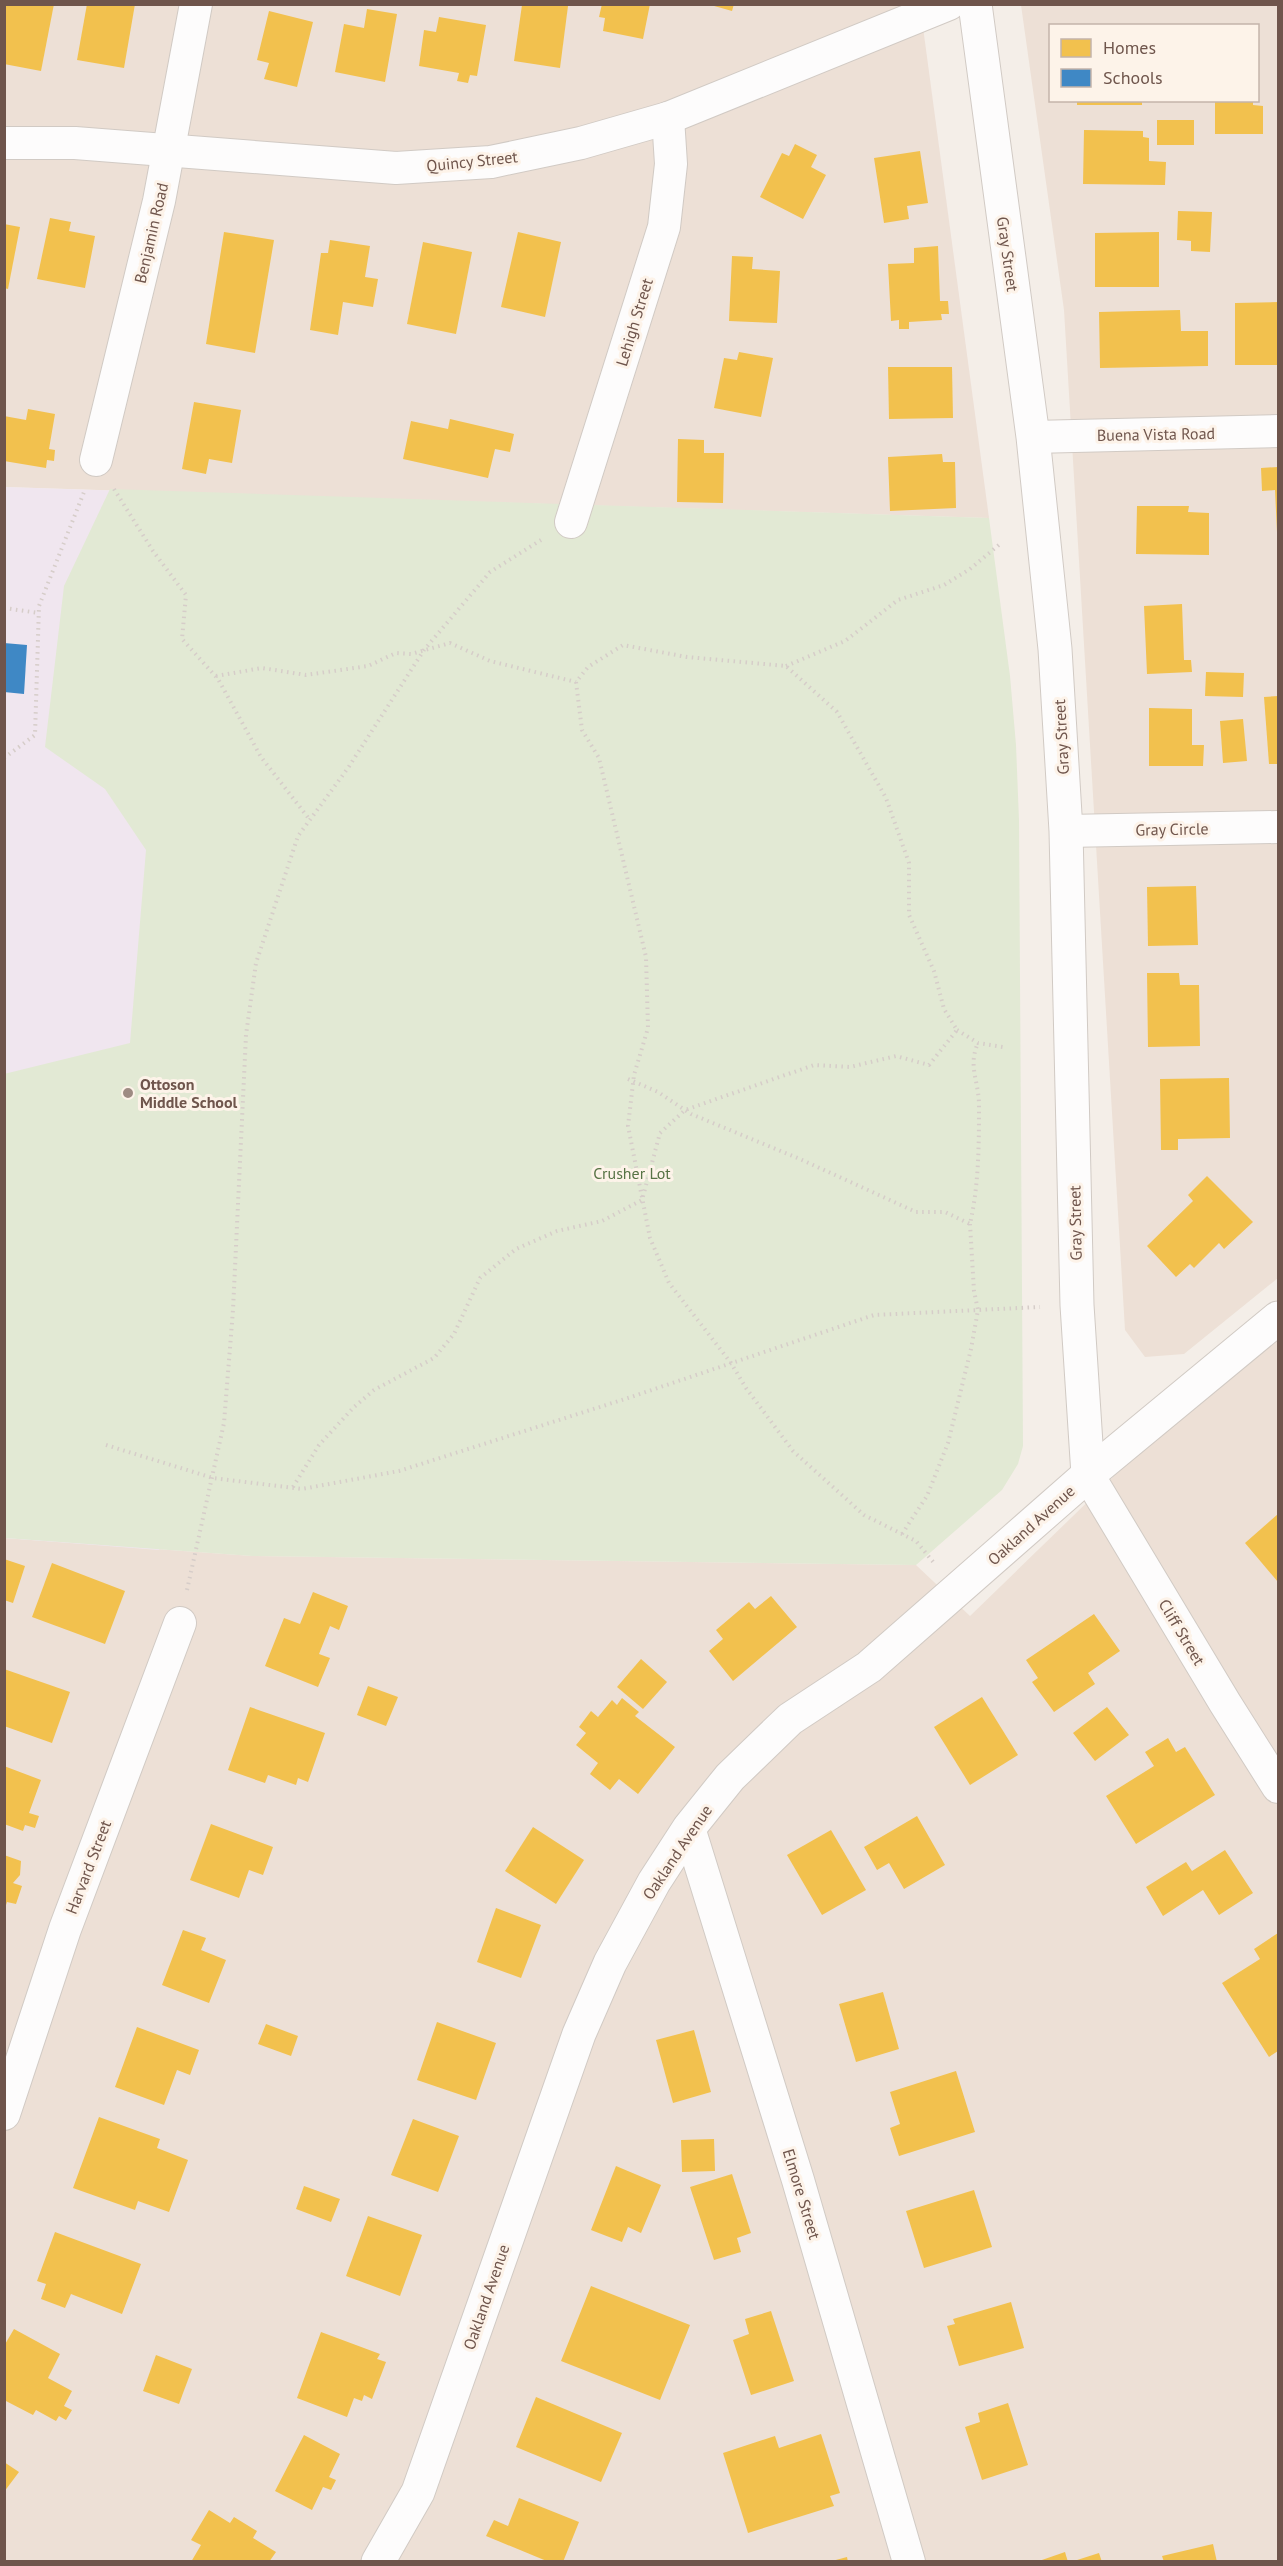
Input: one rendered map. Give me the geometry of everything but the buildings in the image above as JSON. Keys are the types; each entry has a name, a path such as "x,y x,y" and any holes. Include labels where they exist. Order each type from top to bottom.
{"street":[{"name":"Benjamin Road","path":"96,460 169,151 196,4"},
{"name":"Quincy Street","path":"4,143 75,143 396,168 491,162 581,143 668,118 949,4"},
{"name":"Gray Street","path":"975,4 1033,437 1054,639 1066,831 1077,1305 1088,1475"},
{"name":"Lehigh Street","path":"571,522 664,227 671,164 668,118"},
{"name":"Buena Vista Road","path":"1033,437 1278,431"},
{"name":"Gray Circle","path":"1066,831 1278,827"},
{"name":"Oakland Avenue","path":"378,2562 418,2492 579,2034 616,1953 654,1882 689,1828 730,1777 790,1719 869,1667 1088,1475 1278,1318"},
{"name":"Cliff Street","path":"1088,1475 1278,1787"},
{"name":"Harvard Street","path":"4,2114 65,1929 180,1623"},
{"name":"Elmore Street","path":"689,1828 798,2181 909,2562"}],"path":[{"path":"4,758 35,735 39,606 96,460"},
{"path":"96,460 133,521 186,595 182,639 216,676 261,757 310,820"},
{"path":"180,1623 224,1423 233,1310 244,1059 250,1004 260,952 298,836 348,768 424,650 490,572 571,522"},
{"path":"957,1591 916,1541 864,1515 793,1450 669,1283 650,1238 628,1126 634,1082 648,1028 646,957 599,758 582,730 576,682 588,667 623,645 687,657 786,666 845,641 898,600 944,585 970,569 1000,544"},
{"path":"4,608 39,613"},
{"path":"216,676 262,668 306,675 368,666 396,653 411,654 450,643 490,661 576,682"},
{"path":"786,666 837,712 885,798 909,863 909,915 934,971 944,1009 957,1030 978,1043 1003,1047"},
{"path":"293,1487 319,1444 354,1407 374,1390 434,1358 454,1334 480,1278 516,1249 557,1231 602,1221 642,1200 660,1133 684,1110 814,1065 849,1067 896,1056 929,1065 957,1030"},
{"path":"902,1534 927,1496 948,1443 978,1310 970,1224 976,1195 979,1150 978,1098 972,1057 978,1043"},
{"path":"628,1079 658,1092 684,1110 800,1158 916,1212 945,1212 970,1224"},
{"path":"106,1445 213,1478 302,1489 399,1471 731,1364 874,1315 1077,1305"}],"shaded area":[{"path":"5,5 920,5 989,518 5,487"},
{"path":"1021,5 1278,5 1278,1278 1184,1354 1145,1357 1125,1330 1064,310"},
{"name":"Ottoson Middle School","path":"5,487 372,499 159,1550 5,1538"},
{"path":"1278,1340 1278,2561 5,2561 4,1538 252,1556 916,1565 970,1616 1141,1450"}],"green space":[{"name":"Crusher Lot","path":"110,489 989,518 1010,676 1019,820 1023,1446 1018,1464 1002,1490 916,1565 252,1556 5,1538 4,1074 130,1043 146,850 105,789 45,747 64,586"}],"place":[{"name":"Ottoson Middle School","path":"128,1093"}]}
